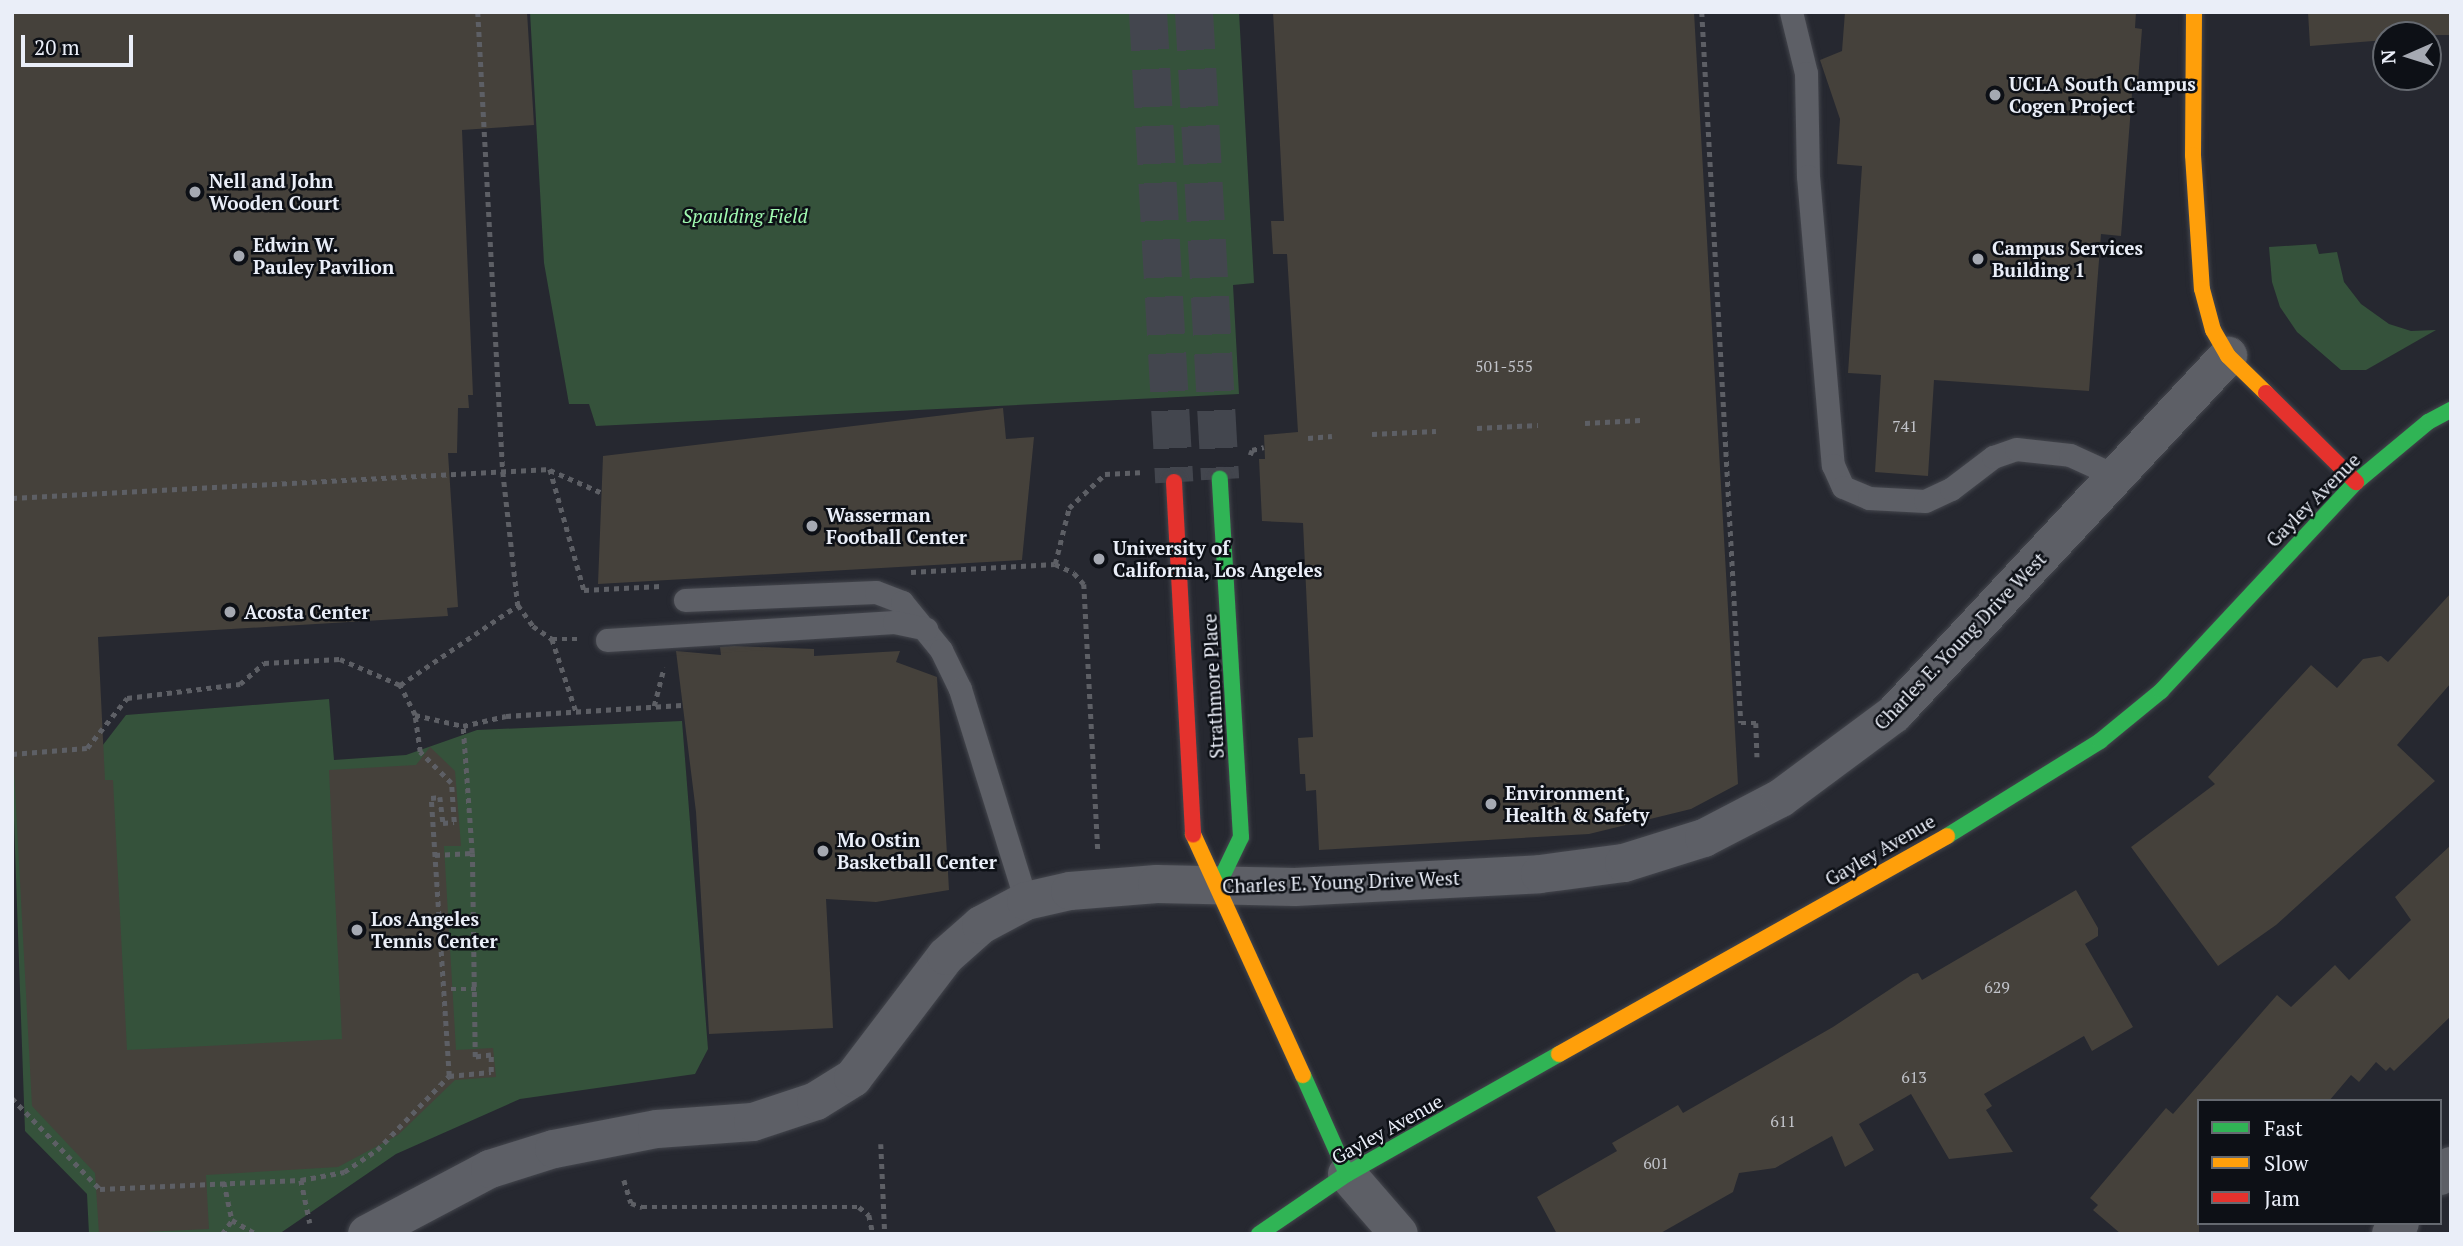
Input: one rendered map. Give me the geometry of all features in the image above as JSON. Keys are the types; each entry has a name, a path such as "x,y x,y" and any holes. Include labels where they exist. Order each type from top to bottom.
{"street":[{"path":"2194,12 2193,155 2202,289 2213,330 2228,356 2356,482"},
{"name":"Charles E. Young Drive West","path":"367,1234 490,1169 554,1149 657,1129 753,1122 816,1101 853,1078 946,956 981,925 1026,901 1083,890 1218,885 1295,887 1540,874 1624,863 1704,838 1781,798 1894,714 2118,477 2228,356"},
{"name":"Gayley Avenue","path":"1259,1234 1347,1174 1988,813 2101,741 2161,691 2356,482 2451,410"},
{"name":"Strathmore Place","path":"1218,885 1241,837 1220,480"},
{"name":"Strathmore Place","path":"1174,482 1193,839 1218,885 1347,1174"},
{"path":"1347,1174 1399,1234"}],"lane":[{"path":"1791,12 1806,73 1808,176 1833,465 1843,487 1869,498 1925,501 1951,489 1993,457 2016,449 2070,456 2118,477"},
{"path":"676,592 876,592 902,602 942,650 960,689 1026,901"},
{"path":"607,640 894,622 926,629"}],"path":[{"path":"478,12 503,472 518,605 533,626 552,639 607,640"},
{"path":"1702,12 1741,723 1756,723 1757,757"},
{"path":"1585,423 1641,420"},
{"path":"1477,428 1538,425"},
{"path":"1372,434 1436,430"},
{"path":"1308,438 1332,436"},
{"path":"550,469 584,590 676,592"},
{"path":"12,498 550,469 600,492"},
{"path":"903,573 1055,564 1074,573 1084,584 1098,850"},
{"path":"400,685 518,605"},
{"path":"654,706 672,636"},
{"path":"552,639 576,711"},
{"path":"12,754 87,748 127,698 240,684 264,663 340,659 400,685 415,715 420,752 451,783 454,822 443,823 440,797 431,798 449,1076"},
{"path":"415,715 463,726 506,716 682,705"},
{"path":"12,1098 100,1189 301,1180 344,1172 377,1150 449,1076 491,1072 491,1055 475,1057 472,853 463,726"},
{"path":"435,855 472,853"},
{"path":"451,989 476,989"},
{"path":"881,1144 885,1234"},
{"path":"301,1180 310,1223"},
{"path":"624,1180 625,1194 631,1203 642,1207 859,1207 869,1215 873,1234"},
{"path":"222,1234 232,1220 224,1182"},
{"path":"232,1220 257,1234"}],"green space":[{"name":"Spaulding Field","path":"530,12 1239,12 1254,283 1233,285 1239,394 596,426 589,404 569,404 544,263"},
{"path":"2316,244 2319,254 2337,252 2344,282 2361,304 2389,324 2411,331 2436,330 2366,370 2341,370 2297,332 2280,307 2272,282 2269,247"},
{"name":"Los Angeles Tennis Center","path":"329,699 334,760 406,755 477,730 682,721 708,1049 695,1074 520,1099 396,1154 279,1234 89,1234 87,1194 25,1131 12,764 96,754 126,715"}],"building":[{"path":"12,12 527,12 534,125 462,130 473,395 468,395 469,408 458,408 457,453 448,453 458,607 447,608 448,616 98,637 105,780 113,780 127,1050 342,1039 329,770 416,765 430,747 455,771 461,846 444,846 456,1050 493,1048 496,1077 455,1080 398,1135 338,1167 206,1175 209,1229 99,1234 95,1173 32,1106 12,732"},
{"path":"1273,12 1694,12 1738,784 1691,809 1589,834 1319,850 1316,790 1306,791 1305,774 1300,774 1298,738 1313,737 1303,523 1262,521 1259,459 1265,459 1264,435 1298,432 1287,254 1273,254 1271,221 1284,221"},
{"path":"1845,12 2136,12 2135,28 2142,29 2138,81 2133,81 2121,236 2101,234 2089,391 1934,380 1928,476 1875,472 1881,375 1848,373 1862,166 1837,164 1840,119 1820,60 1842,51"},
{"path":"2308,12 2451,12 2451,35 2442,35 2442,21 2372,21 2372,41 2310,46"},
{"name":"Wasserman Football Center","path":"1003,408 1006,439 1034,437 1022,560 598,584 603,456"},
{"path":"2451,593 2451,683 2397,745 2435,781 2276,925 2218,966 2131,847 2215,784 2208,777 2311,665 2337,688 2363,659 2381,656 2388,662"},
{"name":"Mo Ostin Basketball Center","path":"720,647 814,649 814,656 900,651 896,662 937,677 949,890 876,902 826,899 833,1028 709,1034 696,812 676,651 721,655"},
{"path":"2451,845 2451,1016 2394,1071 2390,1067 2386,1071 2376,1062 2359,1082 2351,1075 2331,1099 2197,1099 2199,1234 2121,1234 2093,1210 2098,1205 2090,1198 2166,1108 2173,1114 2277,995 2291,1007 2335,965 2349,980 2411,920 2395,897"},
{"path":"2076,890 2098,928 2098,936 2085,944 2133,1027 2092,1051 2084,1036 1984,1094 1992,1106 1986,1110 2013,1152 1949,1159 1911,1094 1859,1124 1874,1150 1845,1167 1832,1136 1775,1168 1739,1173 1733,1192 1659,1234 1557,1234 1537,1197 1617,1151 1612,1143 1678,1105 1683,1113 1833,1027 1913,974 1918,973 1922,980"}],"tunnel":[{"path":"1148,12 1174,482"},
{"path":"1194,12 1220,479"}],"traffic: fast":[{"path":"1947,836 2100,741 2161,691 2356,482 2428,422 2451,410"},
{"path":"1218,885 1241,837 1220,479"},
{"path":"1259,1234 1347,1174 1559,1054"},
{"path":"1303,1075 1347,1174"}],"traffic: slow":[{"path":"2194,12 2193,155 2202,289 2213,330 2228,356 2266,393"},
{"path":"1193,834 1303,1075"},
{"path":"1559,1054 1947,836"}],"traffic: jam":[{"path":"2266,393 2356,482"},
{"path":"1174,482 1193,834"}],"place":[{"name":"UCLA South Campus Cogen Project","path":"1995,95"},
{"name":"Nell and John Wooden Court","path":"195,192"},
{"name":"Edwin W. Pauley Pavilion","path":"239,256"},
{"name":"Campus Services Building 1","path":"1978,259"},
{"name":"Wasserman Football Center","path":"812,526"},
{"name":"University of California, Los Angeles","path":"1099,559"},
{"name":"Acosta Center","path":"230,612"},
{"name":"Environment, Health & Safety","path":"1491,804"},
{"name":"Mo Ostin Basketball Center","path":"823,851"},
{"name":"Los Angeles Tennis Center","path":"357,930"}]}
